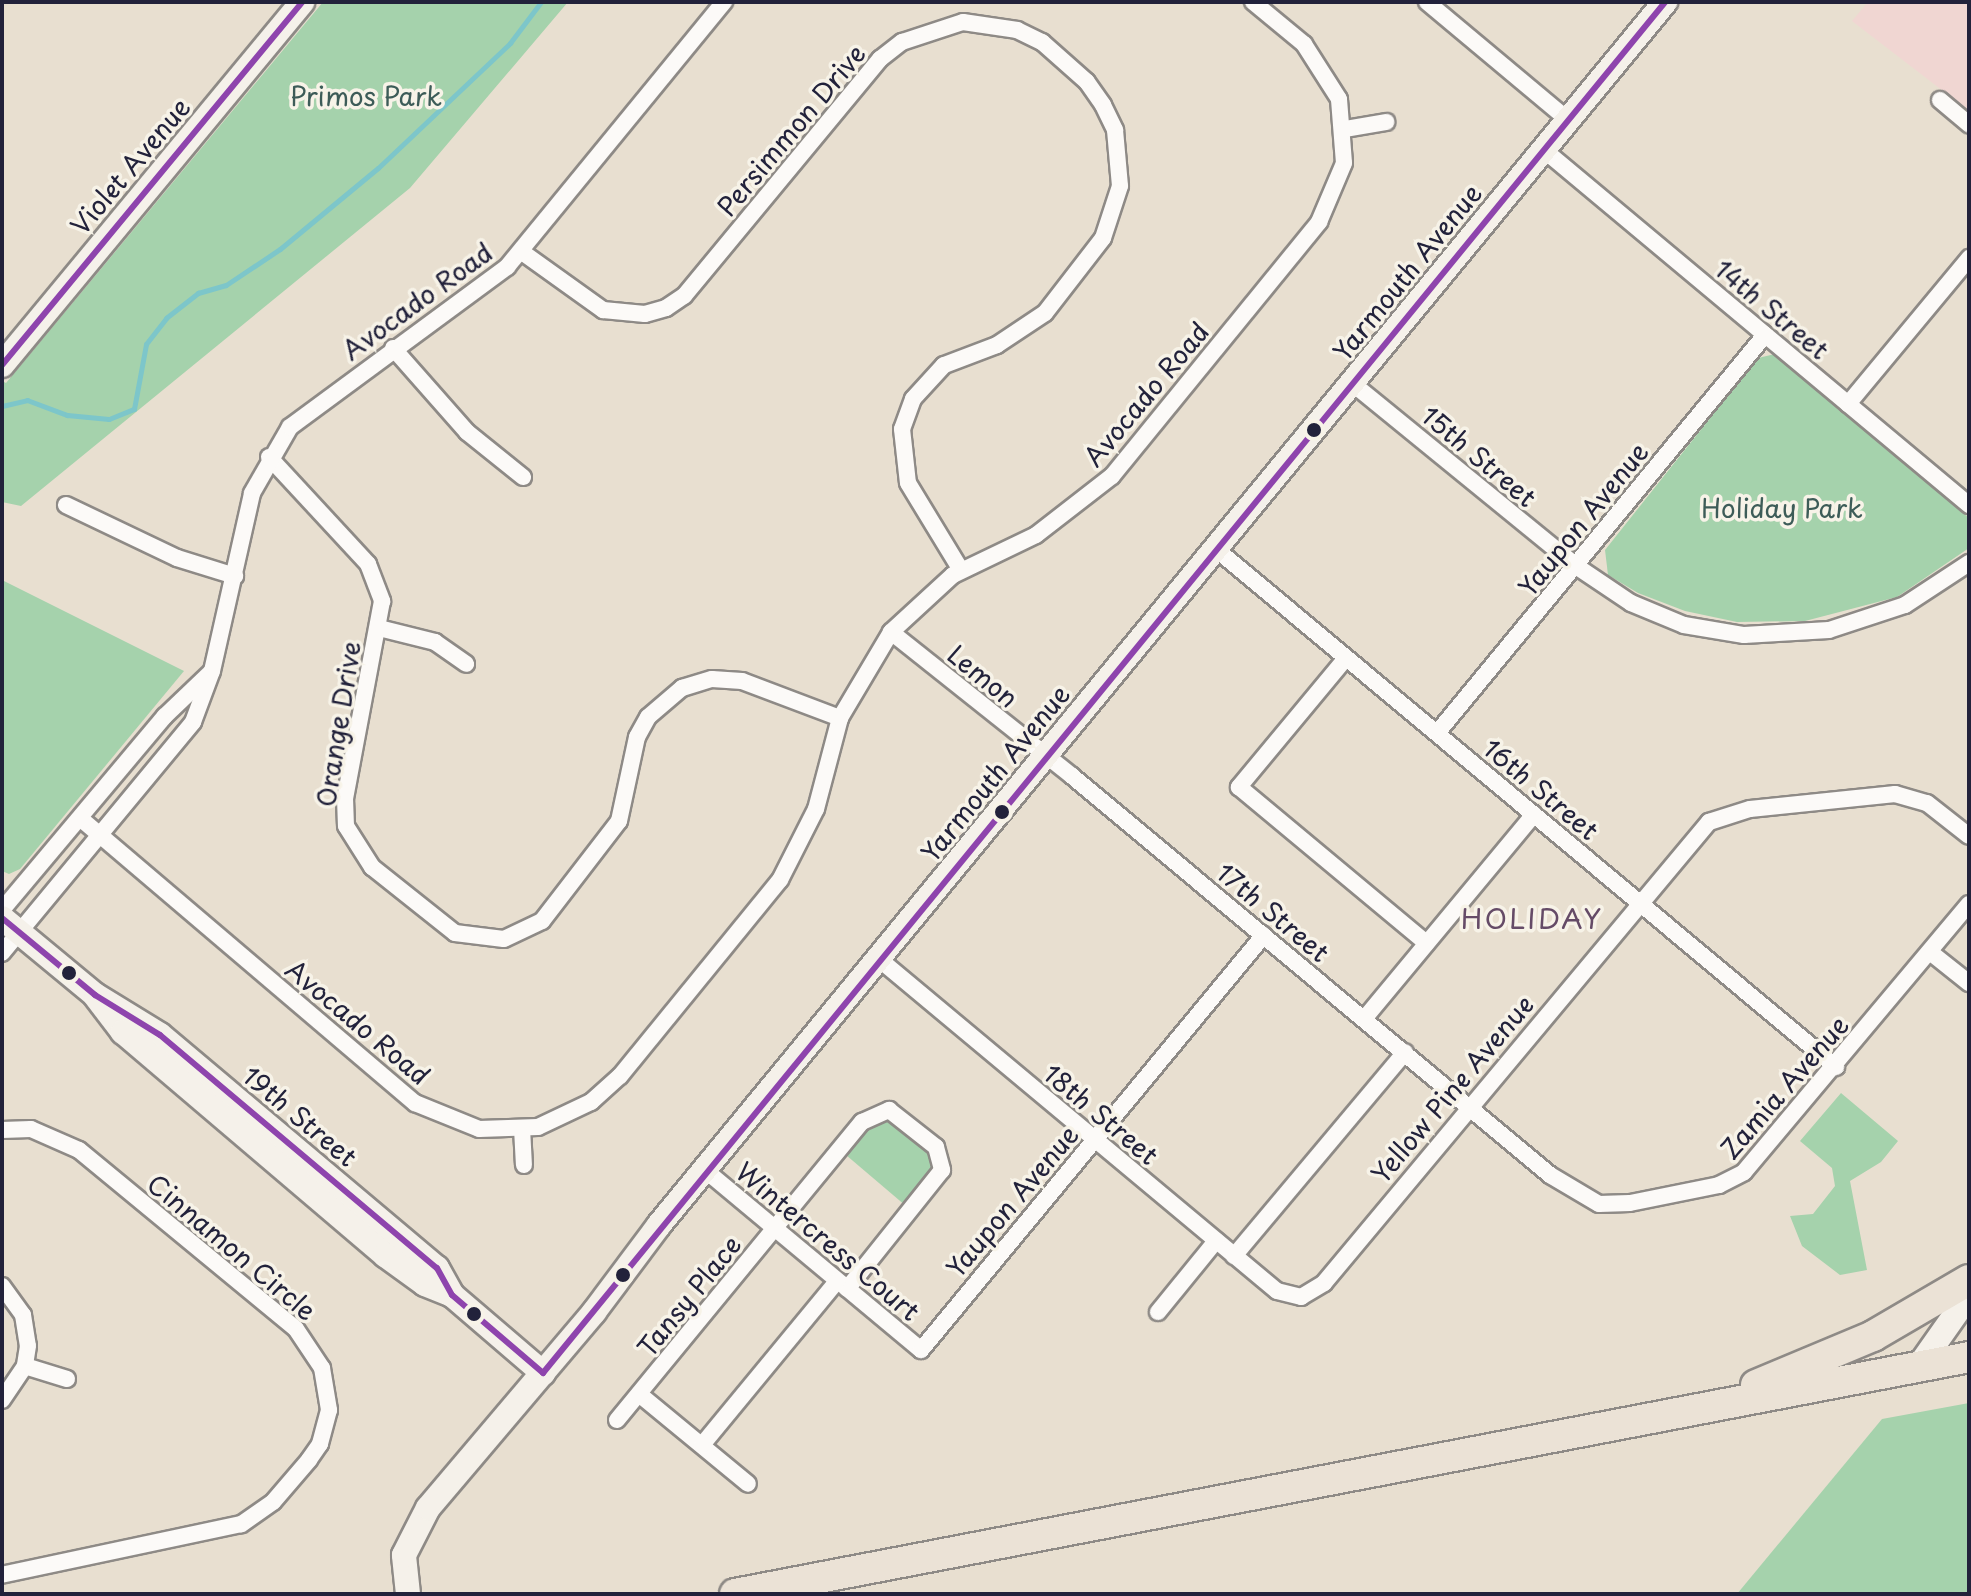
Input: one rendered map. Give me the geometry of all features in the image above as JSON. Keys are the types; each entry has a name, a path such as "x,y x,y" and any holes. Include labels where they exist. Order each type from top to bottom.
{"highway":[{"path":"1701,1407 1873,1336 1969,1280"},
{"path":"735,1594 1969,1357"}],"street":[{"name":"Violet Avenue","path":"2,365 302,2"},
{"name":"Avocado Road","path":"2,953 11,925 100,836 193,722 212,671 252,493 269,457 298,419 522,252 724,2"},
{"name":"Avocado Road","path":"80,818 415,1103 479,1129 522,1128 566,1117 620,1076 780,880 836,766 840,718 891,632 961,570 1036,535 1112,476 1319,222 1344,163 1345,129 1327,73 1304,44 1253,2"},
{"path":"1427,2 1568,120"},
{"name":"Yarmouth Avenue","path":"408,1594 404,1555 420,1519 543,1373 705,1170 1665,2"},
{"name":"Persimmon Drive","path":"522,252 603,310 645,314 666,308 684,296 880,59 902,42 963,22 1017,30 1042,42 1087,82 1103,105 1115,130 1120,186 1103,238 1045,313 997,345 944,365 913,399 902,429 908,483 961,570"},
{"path":"1940,100 1969,124"},
{"path":"1345,129 1386,122"},
{"name":"14th Street","path":"1544,150 1969,505"},
{"path":"1848,404 1969,258"},
{"name":"Yaupon Avenue","path":"1437,733 1765,335"},
{"path":"393,348 467,432 523,477"},
{"name":"15th Street","path":"1352,383 1576,566 1622,598 1672,621 1720,633 1768,636 1829,630 1890,612 1933,590 1969,563"},
{"name":"Orange Drive","path":"269,457 368,564 382,601 345,798 346,826 372,867 455,933 482,940 514,936 542,921 606,844 628,797 637,737 648,717 682,688 712,679 742,681 840,718"},
{"path":"66,505 177,558 235,576"},
{"name":"16th Street","path":"1216,549 1836,1067"},
{"path":"379,628 435,642 466,664"},
{"name":"Lemon","path":"891,632 1046,756"},
{"path":"1346,658 1239,787 1426,943"},
{"path":"2,910 165,716 212,671"},
{"name":"17th Street","path":"1046,756 1469,1106"},
{"name":"Yellow Pine Avenue","path":"1296,1298 1324,1283 1695,833 1734,812 1904,795 1927,803 1969,836"},
{"path":"1364,1019 1534,814"},
{"name":"Zamia Avenue","path":"1469,1106 1569,1189 1593,1202 1619,1204 1719,1185 1740,1176 1836,1067 1969,904"},
{"name":"19th Street","path":"11,925 95,995 160,1035 425,1257 443,1274 452,1295 543,1373"},
{"name":"Yaupon Avenue","path":"921,1350 1264,935"},
{"path":"1930,952 1969,983"},
{"name":"18th Street","path":"879,959 1234,1256 1282,1295 1296,1298"},
{"path":"1234,1256 1405,1052"},
{"name":"Tansy Place","path":"617,1420 871,1115 889,1110 906,1120 936,1147 942,1170 842,1285"},
{"name":"Cinnamon Circle","path":"2,1575 211,1534 258,1515 320,1444 328,1395 316,1354 296,1329 79,1150 49,1134 9,1123"},
{"path":"522,1128 524,1165"},
{"name":"Wintercress Court","path":"705,1170 921,1350"},
{"path":"1158,1312 1216,1241"},
{"path":"702,1445 842,1285"},
{"path":"2,1286 16,1302 27,1329 25,1366 2,1400"},
{"path":"1917,1369 1969,1295"},
{"path":"25,1366 67,1379"},
{"path":"328,1395 347,1392"},
{"name":"Tansy Place","path":"639,1394 748,1484"}],"shaded area":[{"path":"1868,2 1969,2 1969,111 1852,21"}],"green space":[{"name":"Primos Park","path":"323,2 568,2 410,188 21,506 2,502 2,381 6,383"},
{"name":"Holiday Park","path":"1775,354 1969,518 1969,548 1897,597 1805,621 1737,622 1685,611 1638,593 1608,575 1605,550 1758,358"},
{"path":"2,580 184,671 20,869 9,874 2,871"},
{"path":"1841,1093 1898,1141 1881,1162 1850,1181 1867,1270 1840,1275 1802,1246 1790,1216 1813,1214 1835,1186 1832,1168 1800,1141"},
{"path":"888,1118 933,1157 934,1168 906,1206 846,1155 868,1128"},
{"path":"1969,1403 1969,1594 1737,1594 1882,1419"}],"waterway":[{"path":"2,406 27,400 67,415 109,419 134,409 146,344 166,318 198,293 226,285 280,249 378,168 510,43 541,2"}],"transit line":[{"path":"2,365 302,2"},
{"path":"543,1373 1665,2"},
{"path":"2,918 95,995 160,1035 437,1268 452,1295 543,1373"}],"district":[{"name":"HOLIDAY","path":"1532,918"}]}
